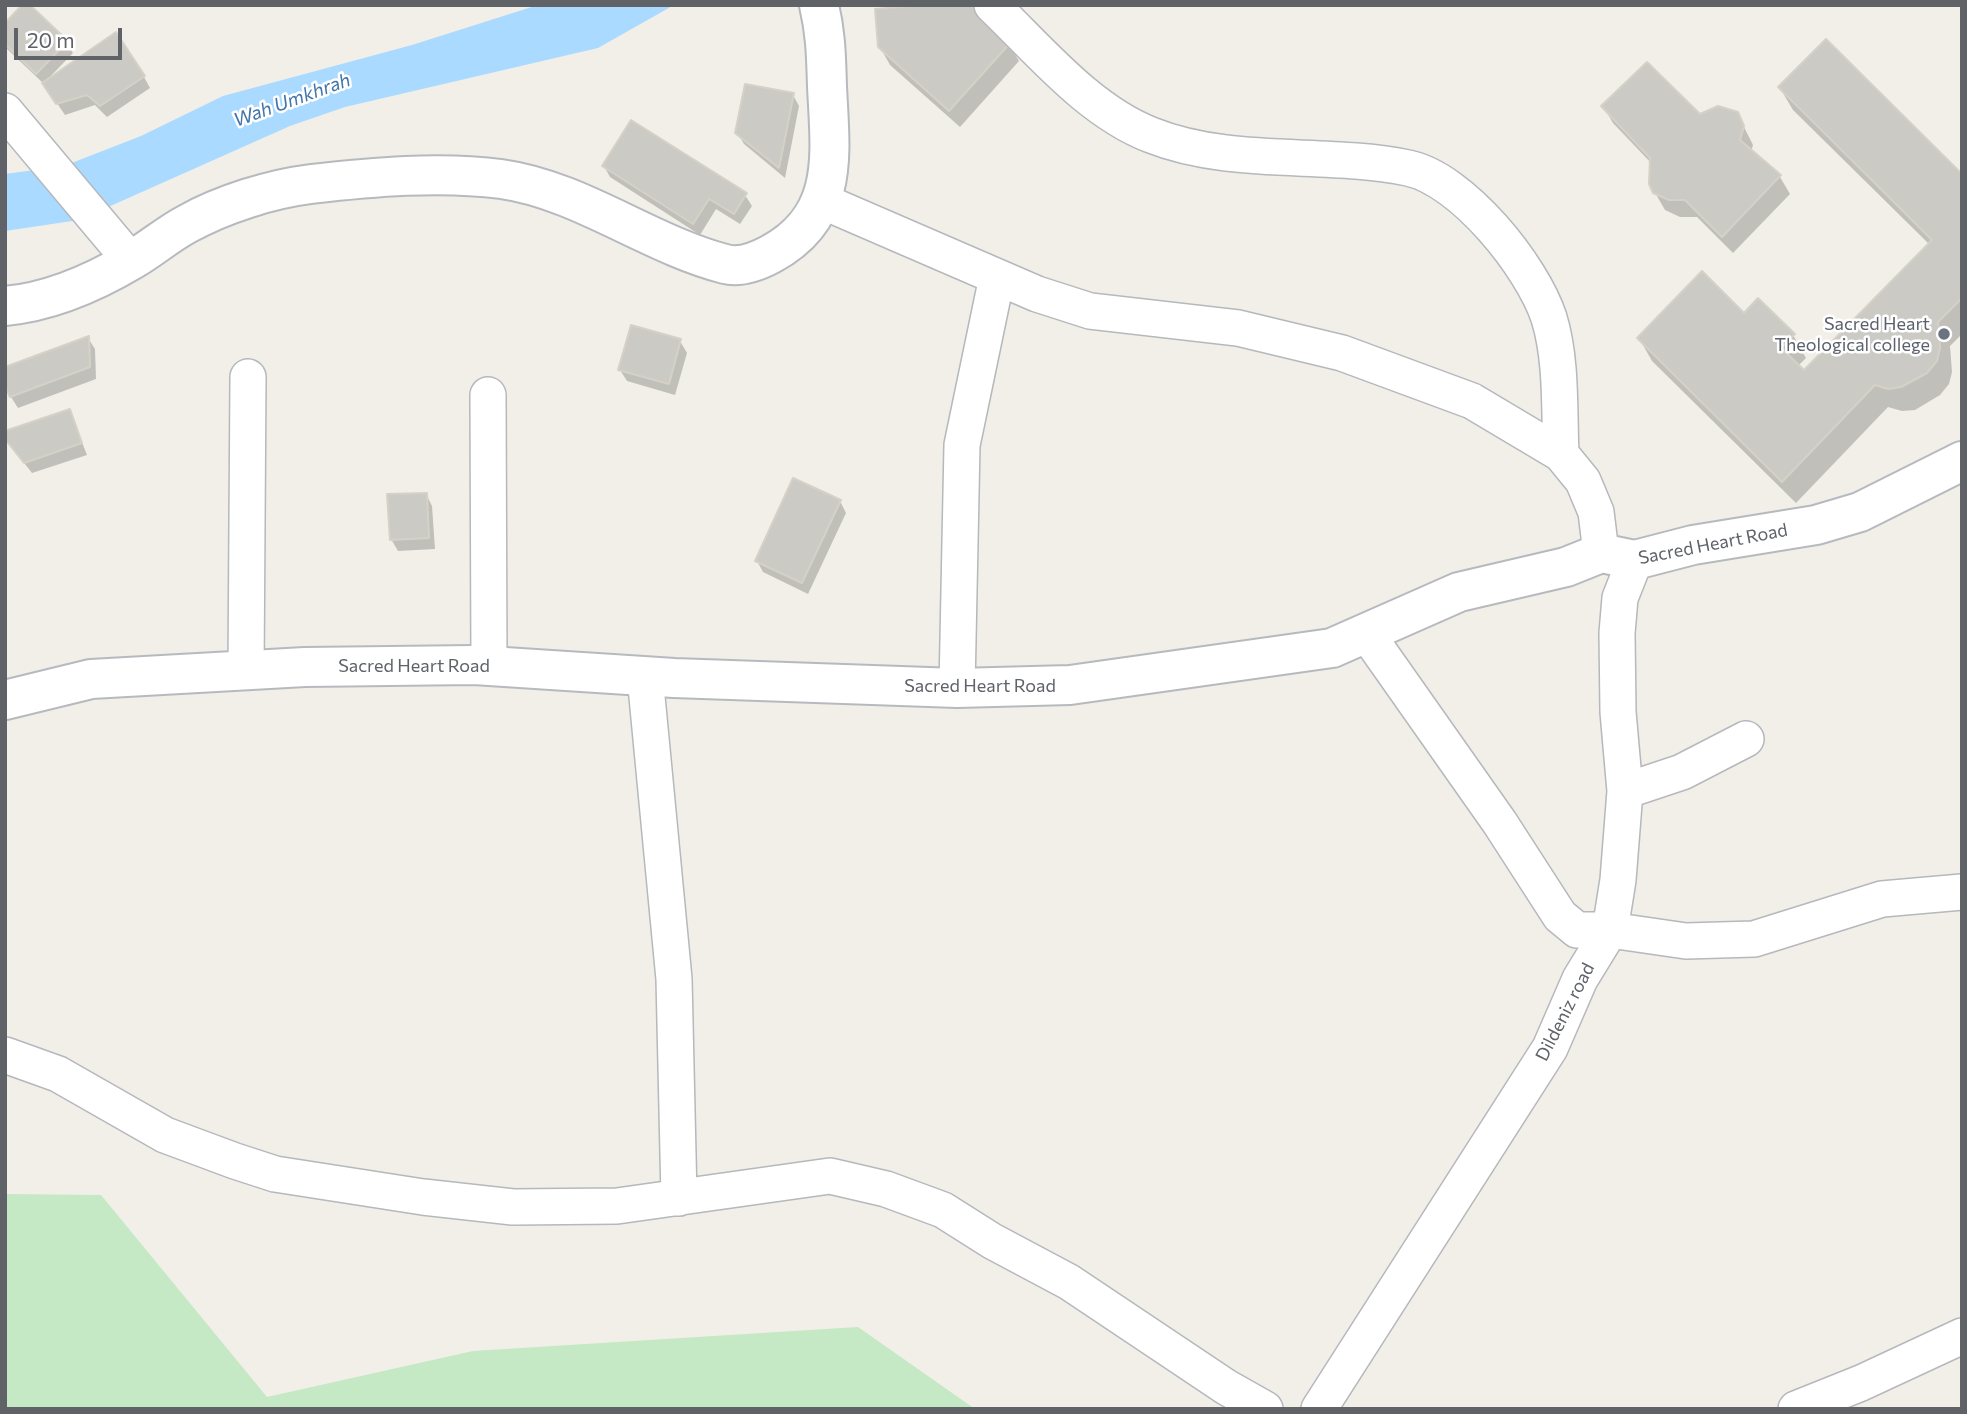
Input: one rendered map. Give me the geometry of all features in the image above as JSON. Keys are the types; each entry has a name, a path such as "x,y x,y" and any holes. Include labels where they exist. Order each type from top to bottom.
{"street":[{"path":"5,306 71,290 131,261 187,223 238,203 292,186 359,178 502,179 554,193 668,243 728,265 756,262 800,234 822,201 829,175 831,130 827,37 819,5"},
{"path":"992,5 1119,121 1153,136 1211,151 1409,168 1441,180 1475,208 1531,281 1549,318 1556,356 1562,454"},
{"path":"5,111 52,163 131,261"},
{"path":"822,201 997,277 1090,311 1238,328 1342,353 1472,401 1562,454 1583,481 1618,556"},
{"path":"957,688 962,445 997,277"},
{"path":"246,671 248,377"},
{"path":"488,395 489,666"},
{"name":"Sacred Heart Road","path":"5,700 91,679 246,671 489,666 645,676 957,688 1070,685 1332,648 1459,592 1618,556 1816,525 1860,512 1962,461"},
{"name":"Dildeniz road","path":"1319,1409 1550,1048 1580,979 1610,930 1618,880 1625,791 1618,712 1618,556"},
{"path":"1367,634 1500,823 1560,916 1577,930 1610,930 1686,941 1754,939 1882,899 1962,892"},
{"path":"645,676 674,979 679,1198"},
{"path":"1625,791 1670,778 1746,739"},
{"path":"5,1055 58,1074 165,1135 275,1174 513,1207 617,1206 830,1175 886,1189 943,1210 992,1241 1069,1282 1226,1387 1265,1409"},
{"path":"1796,1409 1861,1383 1962,1336"}],"green space":[{"path":"5,1194 101,1195 267,1397 473,1351 858,1327 975,1409 5,1409"}],"water":[{"name":"Wah Umkhrah","path":"538,5 674,5 598,48 345,107 290,126 79,220 5,231 5,174 64,166 141,136 223,96 412,45"}],"building":[{"path":"22,5 30,5 68,41 36,74 5,44 5,23"},
{"path":"970,5 1011,42 949,111 878,47 875,9"},
{"path":"116,32 145,76 100,106 87,95 56,104 42,83"},
{"path":"1826,39 1962,174 1962,298 1938,322 1940,348 1937,361 1927,373 1901,387 1888,389 1875,385 1782,482 1637,338 1702,271 1744,313 1758,298 1795,334 1781,348 1804,370 1932,240 1778,87"},
{"path":"1647,62 1700,114 1718,106 1738,112 1744,126 1740,140 1781,175 1722,237 1685,200 1669,200 1653,193 1649,184 1650,158 1601,106"},
{"path":"745,84 794,93 779,168 735,133"},
{"path":"631,120 747,193 734,214 709,199 693,224 602,166"},
{"path":"631,325 681,339 669,384 618,370"},
{"path":"89,336 90,367 10,397 5,386 5,367"},
{"path":"70,409 82,443 24,463 5,439 5,431"},
{"path":"793,478 841,500 802,583 755,561"},
{"path":"427,493 429,538 390,540 387,494"}],"place":[{"name":"Sacred Heart Theological college","path":"1944,334"}]}
